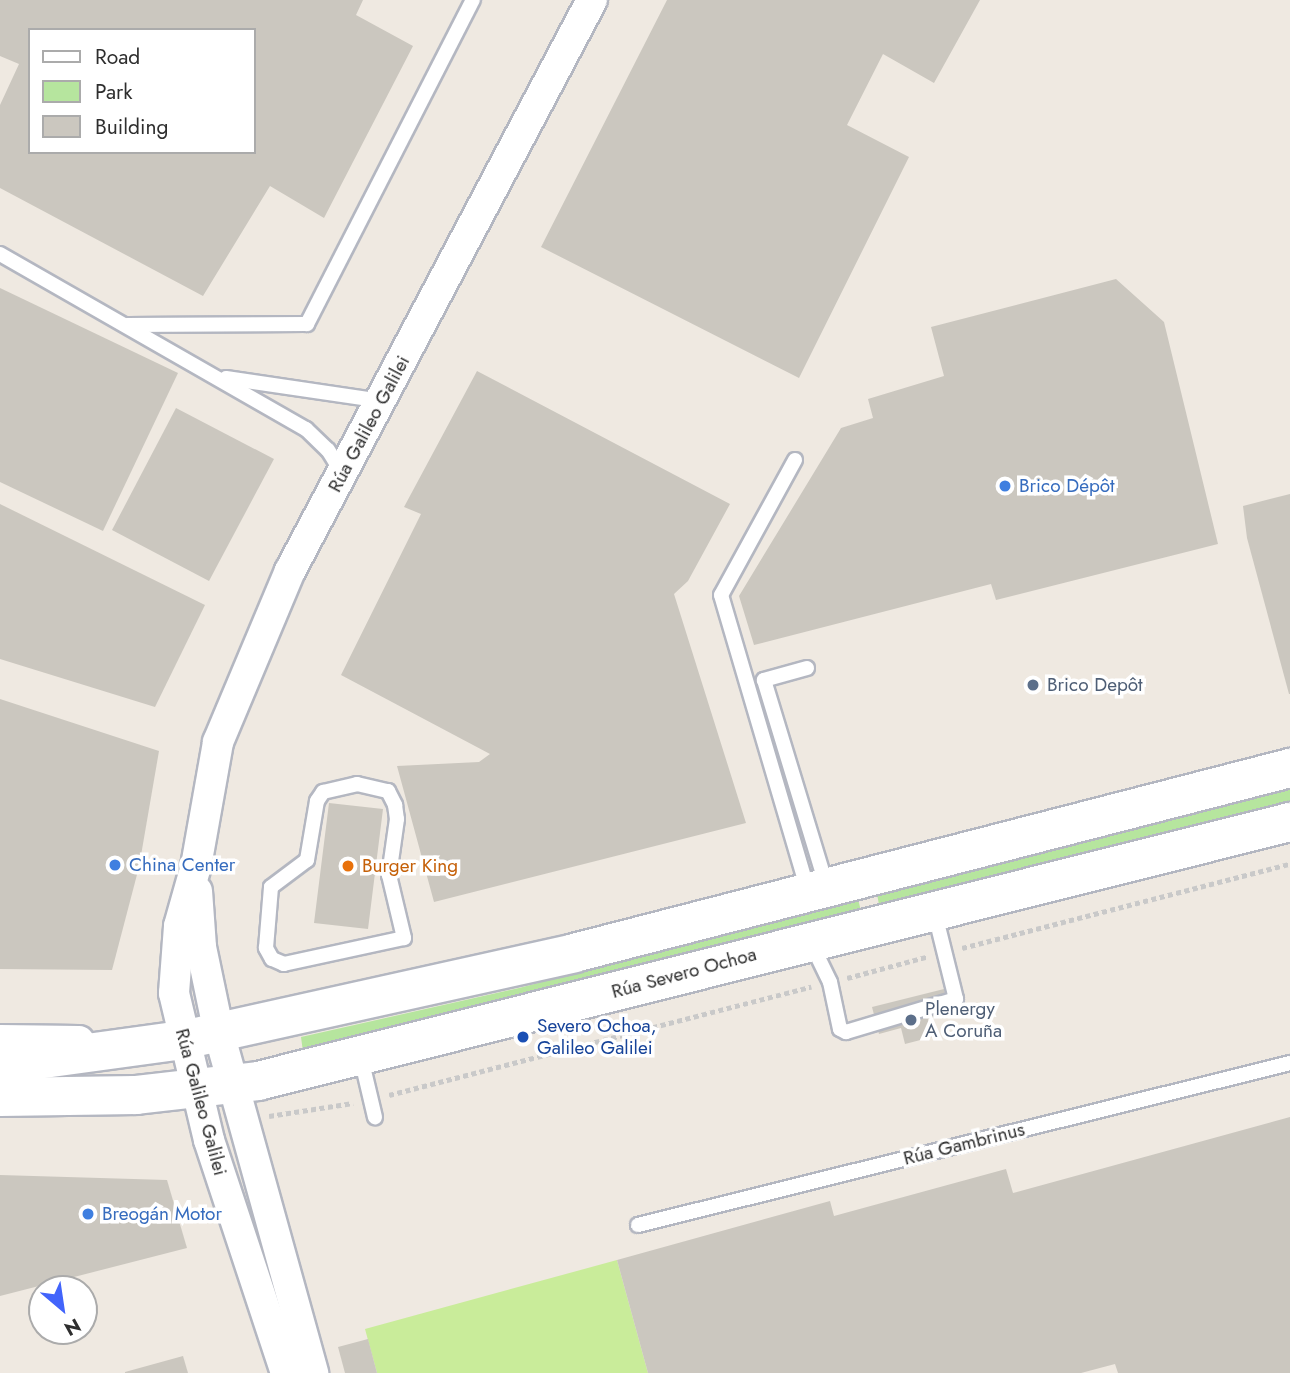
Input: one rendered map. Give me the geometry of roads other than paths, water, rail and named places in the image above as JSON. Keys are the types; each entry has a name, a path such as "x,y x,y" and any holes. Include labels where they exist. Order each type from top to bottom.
{"main road":[{"path":"0,1065 185,1039 574,953 1290,768"},
{"path":"1149,858 1216,829 1290,808"},
{"name":"Rúa Severo Ochoa","path":"0,1097 74,1097 233,1086 361,1057 809,941 1290,822"}],"street":[{"name":"Rúa Galileo Galilei","path":"286,1373 195,1090 174,978 183,907 196,866 218,742 290,571 592,0"},
{"name":"Rúa Galileo Galilei","path":"185,1039 233,1086 313,1373"},
{"path":"0,1040 185,1039"},
{"name":"Rúa Severo Ochoa","path":"0,1109 74,1097"}],"lane":[{"path":"127,325 307,324 473,0"},
{"path":"0,254 306,429 328,450 342,474"},
{"path":"217,376 381,401"},
{"path":"795,460 721,595 743,673 818,890"},
{"path":"743,673 764,680 807,668"},
{"path":"764,680 818,890"},
{"path":"357,784 388,791 397,819 389,875 404,938 284,964 272,959 266,948 267,916 271,887 281,878 307,860 317,801 323,792 357,784"},
{"path":"809,941 822,957 839,1029 846,1032 956,999 935,910"},
{"path":"361,1057 375,1117"},
{"name":"Rúa Gambrinus","path":"638,1225 1290,1063"}],"place":[{"name":"Brico Dépôt","path":"1005,486"},
{"name":"Brico Depôt","path":"1033,685"},
{"name":"China Center","path":"115,865"},
{"name":"Burger King","path":"348,866"},
{"name":"Plenergy A Coruña","path":"911,1020"},
{"name":"Severo Ochoa, Galileo Galilei","path":"523,1037"},
{"name":"Breogán Motor","path":"88,1214"}]}
